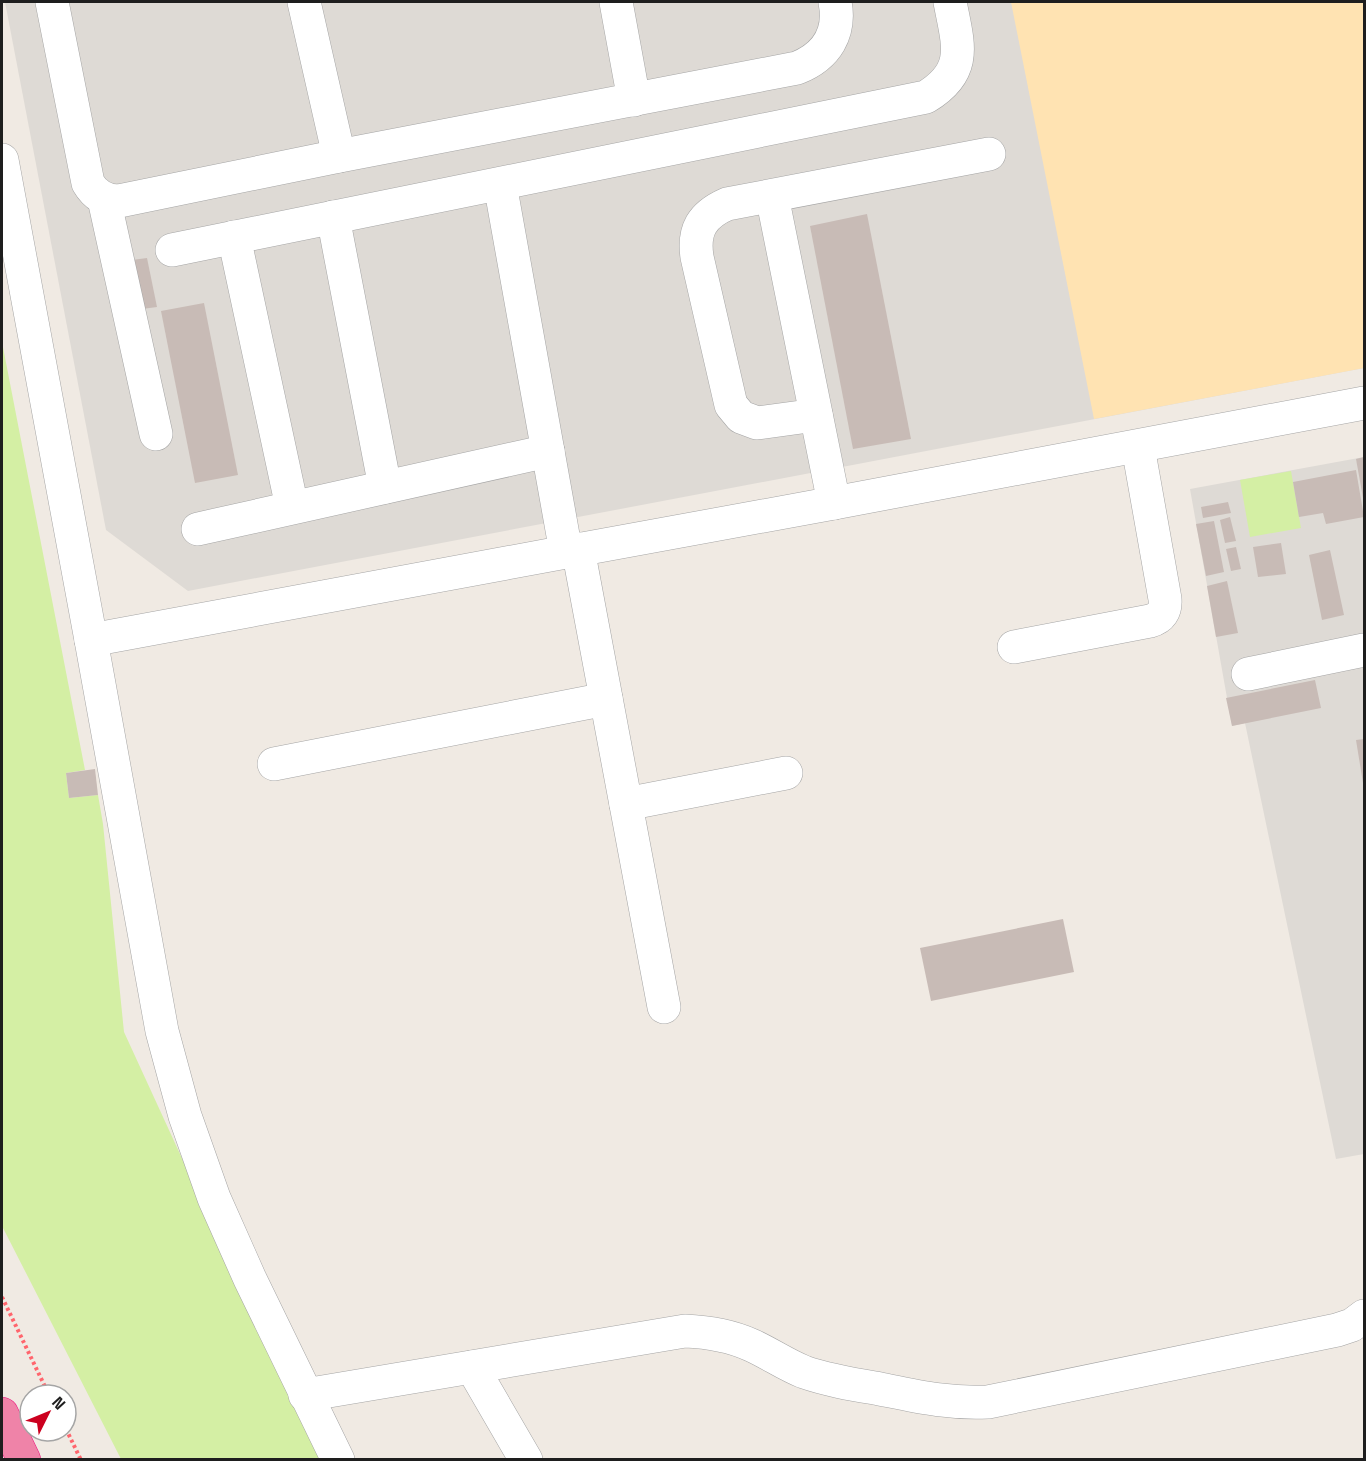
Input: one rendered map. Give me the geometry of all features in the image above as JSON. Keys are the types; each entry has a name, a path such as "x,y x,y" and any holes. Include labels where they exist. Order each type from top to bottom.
{"highway":[{"path":"2,1414 24,1460"}],"street":[{"path":"52,2 88,183 92,190 104,199 119,201 339,156 785,71 810,63 828,45 837,20 835,2"},
{"path":"304,2 339,156"},
{"path":"616,2 634,100"},
{"path":"172,250 926,97 949,79 955,66 958,52 957,38 950,2"},
{"path":"816,415 757,423 741,417 736,411 729,397 697,257 695,243 704,219 727,204 989,154"},
{"path":"2,160 162,1031 185,1116 214,1198 249,1279 338,1460"},
{"path":"500,184 548,451 606,699 663,1007"},
{"path":"772,196 834,503"},
{"path":"104,199 156,434"},
{"path":"333,217 385,487"},
{"path":"234,237 292,507"},
{"path":"91,640 1137,447 1363,410"},
{"path":"1014,647 1150,621 1163,614 1166,607 1165,599 1137,447"},
{"path":"198,529 548,451"},
{"path":"1248,674 1365,650"},
{"path":"274,764 606,699"},
{"path":"626,804 786,773"},
{"path":"305,1395 685,1331 708,1332 731,1337 802,1371 829,1380 940,1401 988,1402 1337,1330 1352,1325 1365,1316"},
{"path":"472,1367 526,1460"}],"path":[{"path":"2,1298 44,1383"},
{"path":"73,1443 81,1460"}],"shaded area":[{"path":"5,2 1364,2 1364,368 188,591 106,530"},
{"path":"1364,457 1364,1154 1336,1159 1245,723 1232,726 1190,489"}],"green space":[{"path":"2,342 85,770 66,773 69,798 98,795 103,824 124,1032 320,1459 121,1459 2,1226"},
{"path":"1291,471 1301,528 1250,537 1240,480"}],"sand":[{"path":"1011,2 1364,2 1364,368 1094,419"}],"building":[{"path":"867,214 911,439 853,449 810,226"},
{"path":"147,258 157,307 142,309 132,260"},
{"path":"204,303 238,475 195,483 161,311"},
{"path":"1364,457 1364,498 1363,498 1356,459"},
{"path":"1356,470 1364,517 1326,524 1323,513 1299,517 1293,482"},
{"path":"1228,502 1231,513 1203,518 1201,507"},
{"path":"1230,517 1236,541 1225,543 1220,520"},
{"path":"1214,521 1224,572 1206,576 1196,524"},
{"path":"1281,543 1286,574 1258,577 1253,547"},
{"path":"1236,547 1241,569 1231,571 1226,549"},
{"path":"1330,550 1344,615 1322,620 1309,555"},
{"path":"1227,581 1238,633 1216,637 1207,586"},
{"path":"1315,680 1321,708 1232,726 1226,698"},
{"path":"1364,739 1364,783 1363,783 1356,740"},
{"path":"95,769 98,795 69,798 66,773"},
{"path":"1063,919 1074,972 931,1001 920,948"}]}
